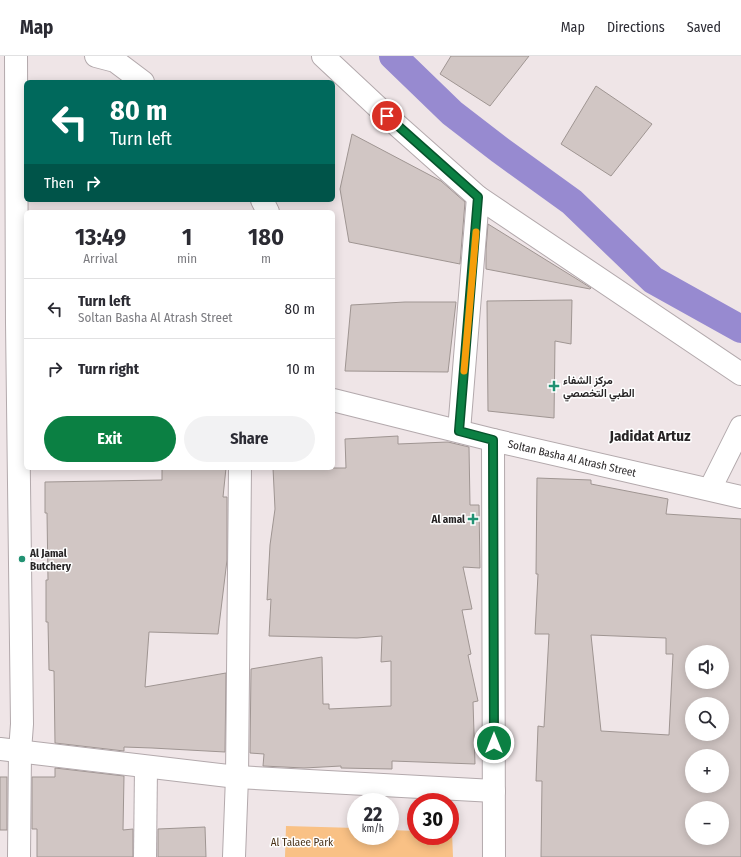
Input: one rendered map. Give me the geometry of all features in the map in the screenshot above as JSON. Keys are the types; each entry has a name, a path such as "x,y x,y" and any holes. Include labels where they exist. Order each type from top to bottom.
{"street":[{"path":"16,56 14,323 22,724 10,750 19,857"},
{"path":"96,56 114,61 140,80"},
{"path":"323,56 398,126 478,197 741,374"},
{"path":"459,431 478,197"},
{"name":"Soltan Basha Al Atrash Street","path":"335,400 493,440 741,497"},
{"path":"710,489 741,427"},
{"path":"493,440 494,857"},
{"path":"234,857 237,777 240,470"},
{"path":"10,750 237,777 494,791"},
{"path":"145,857 146,767"}],"green space":[{"name":"Al Talaee Park","path":"286,826 347,828 347,845 399,845 399,830 407,831 407,845 453,845 453,857 285,857"}],"building":[{"path":"451,56 529,56 490,106 440,74"},
{"path":"596,86 652,124 611,176 561,144"},
{"path":"352,134 441,181 465,202 460,264 349,242 340,189"},
{"path":"488,224 591,288 486,269"},
{"path":"572,300 571,344 555,341 554,418 488,411 487,301"},
{"path":"405,302 456,302 448,372 345,371 351,305"},
{"path":"398,436 398,444 448,442 469,447 470,505 479,505 480,568 463,567 472,609 462,610 471,654 468,655 478,701 473,702 475,764 392,761 392,769 341,768 341,766 304,768 263,766 264,754 250,753 251,669 322,657 323,704 329,704 329,709 391,706 391,661 381,662 382,636 357,638 269,636 271,599 267,600 270,545 275,509 273,470 335,470 335,468 346,468 345,439"},
{"path":"162,470 226,470 223,497 227,497 227,560 218,634 149,632 145,687 226,673 225,752 124,747 124,751 55,743 54,671 49,670 48,622 46,622 46,580 48,580 45,482 162,480"},
{"path":"537,478 591,480 591,484 668,499 666,514 741,519 741,857 541,857 542,781 536,781 538,726 544,727 549,634 535,634 538,574 536,574","holes":["591,635 666,638 666,654 673,654 669,735 601,731"]},
{"path":"55,768 124,776 123,830 133,829 133,857 37,857 37,829 32,829 32,777 55,777"},
{"path":"0,777 7,777 7,830 0,830"},
{"path":"205,827 206,857 158,857 158,829"}],"waterway":[{"path":"393,56 452,113 572,202 653,280 741,329"}],"slow traffic":[{"path":"464,371 476,232"}],"place":[{"name":"مركز الشفاء الطبي التخصصي","path":"554,386"},
{"name":"Al amal","path":"473,519"},
{"name":"Al Jamal Butchery","path":"22,559"}],"district":[{"name":"Jadidat Artuz","path":"650,436"}],"route":[{"path":"387,116 478,197 459,431 493,440 494,743"}]}
